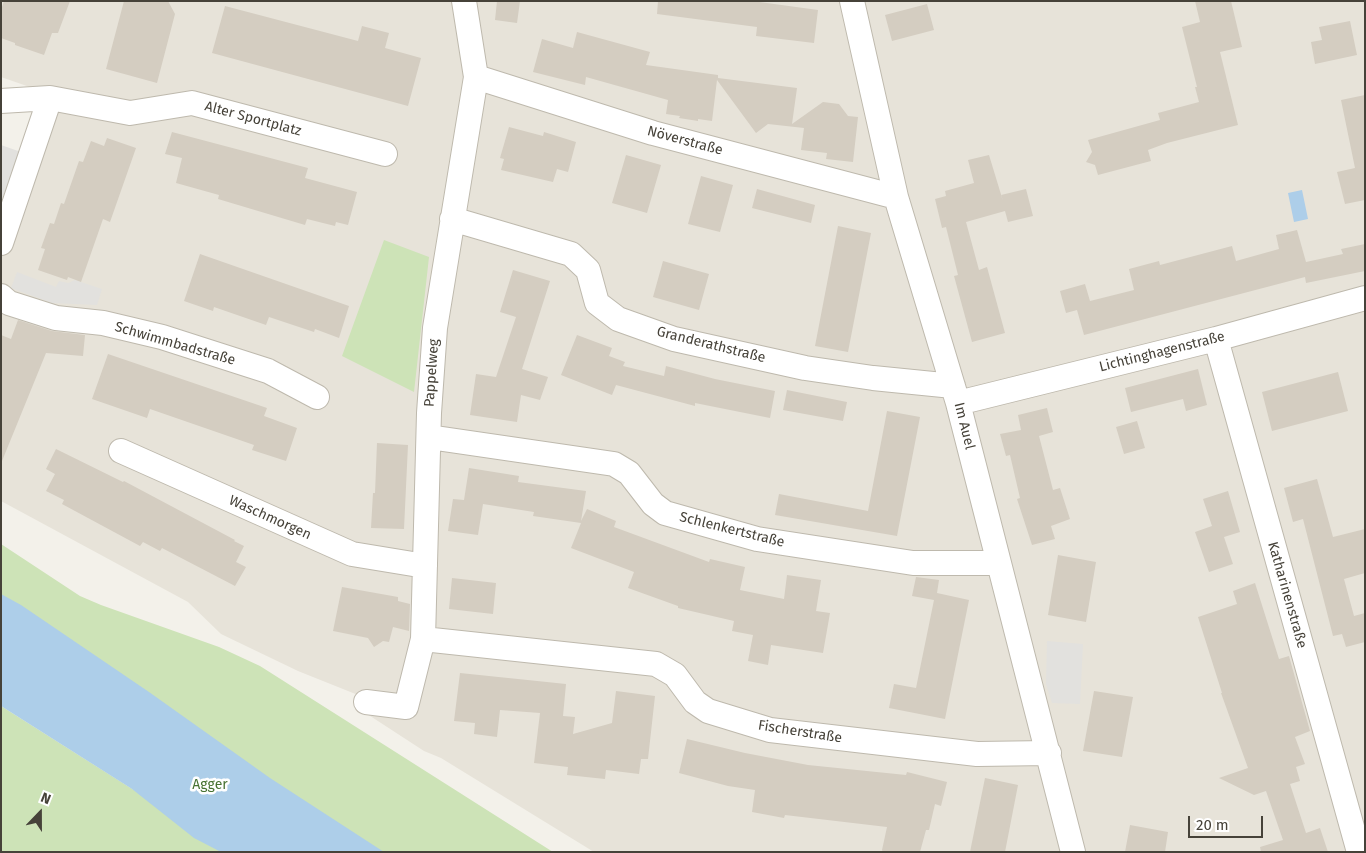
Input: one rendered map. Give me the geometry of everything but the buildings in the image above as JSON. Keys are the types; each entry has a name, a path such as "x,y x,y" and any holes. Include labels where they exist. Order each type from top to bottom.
{"street":[{"name":"Pappelweg","path":"366,702 406,707 423,639 429,437 435,328 476,77 464,1"},
{"name":"Im Auel","path":"852,1 896,197 955,394 1073,852"},
{"name":"Növerstraße","path":"476,77 653,132 896,197"},
{"name":"Alter Sportplatz","path":"1,101 50,98 130,113 192,103 385,154"},
{"path":"1,243 50,98"},
{"name":"Granderathstraße","path":"452,219 571,254 588,270 597,303 618,319 674,339 805,368 873,378 955,394"},
{"name":"Schwimmbadstraße","path":"1,296 9,303 56,318 103,323 180,343 268,371 317,397"},
{"name":"Lichtinghagenstraße","path":"955,394 1216,339 1365,298"},
{"name":"Katharinenstraße","path":"1216,339 1359,852"},
{"name":"Schlenkertstraße","path":"429,437 614,464 629,473 653,504 665,513 757,539 913,563 998,563"},
{"name":"Waschmorgen","path":"121,451 352,554 425,566"},
{"name":"Fischerstraße","path":"423,639 656,664 675,675 695,702 708,711 770,730 977,754 1049,753"}],"shaded area":[{"path":"1,1 1365,1 1365,852 594,852 441,758 424,751 361,710 363,697 298,671 221,634 188,602 1,501 1,216 47,93 1,77"},
{"path":"1,145 21,152 1,202"},
{"path":"17,272 56,287 59,281 68,283 75,280 102,289 97,305 52,303 11,288"},
{"path":"1047,641 1083,644 1080,704 1052,703 1046,684"}],"green space":[{"path":"384,240 429,257 414,392 342,356"},
{"path":"1,544 80,596 219,647 260,666 553,852 1,852 1,706 137,792 1,691"}],"water":[{"path":"1302,190 1308,219 1294,222 1288,193"},
{"name":"Agger","path":"1,594 21,605 149,692 270,778 384,852 221,852 194,838 132,789 1,706"}]}
